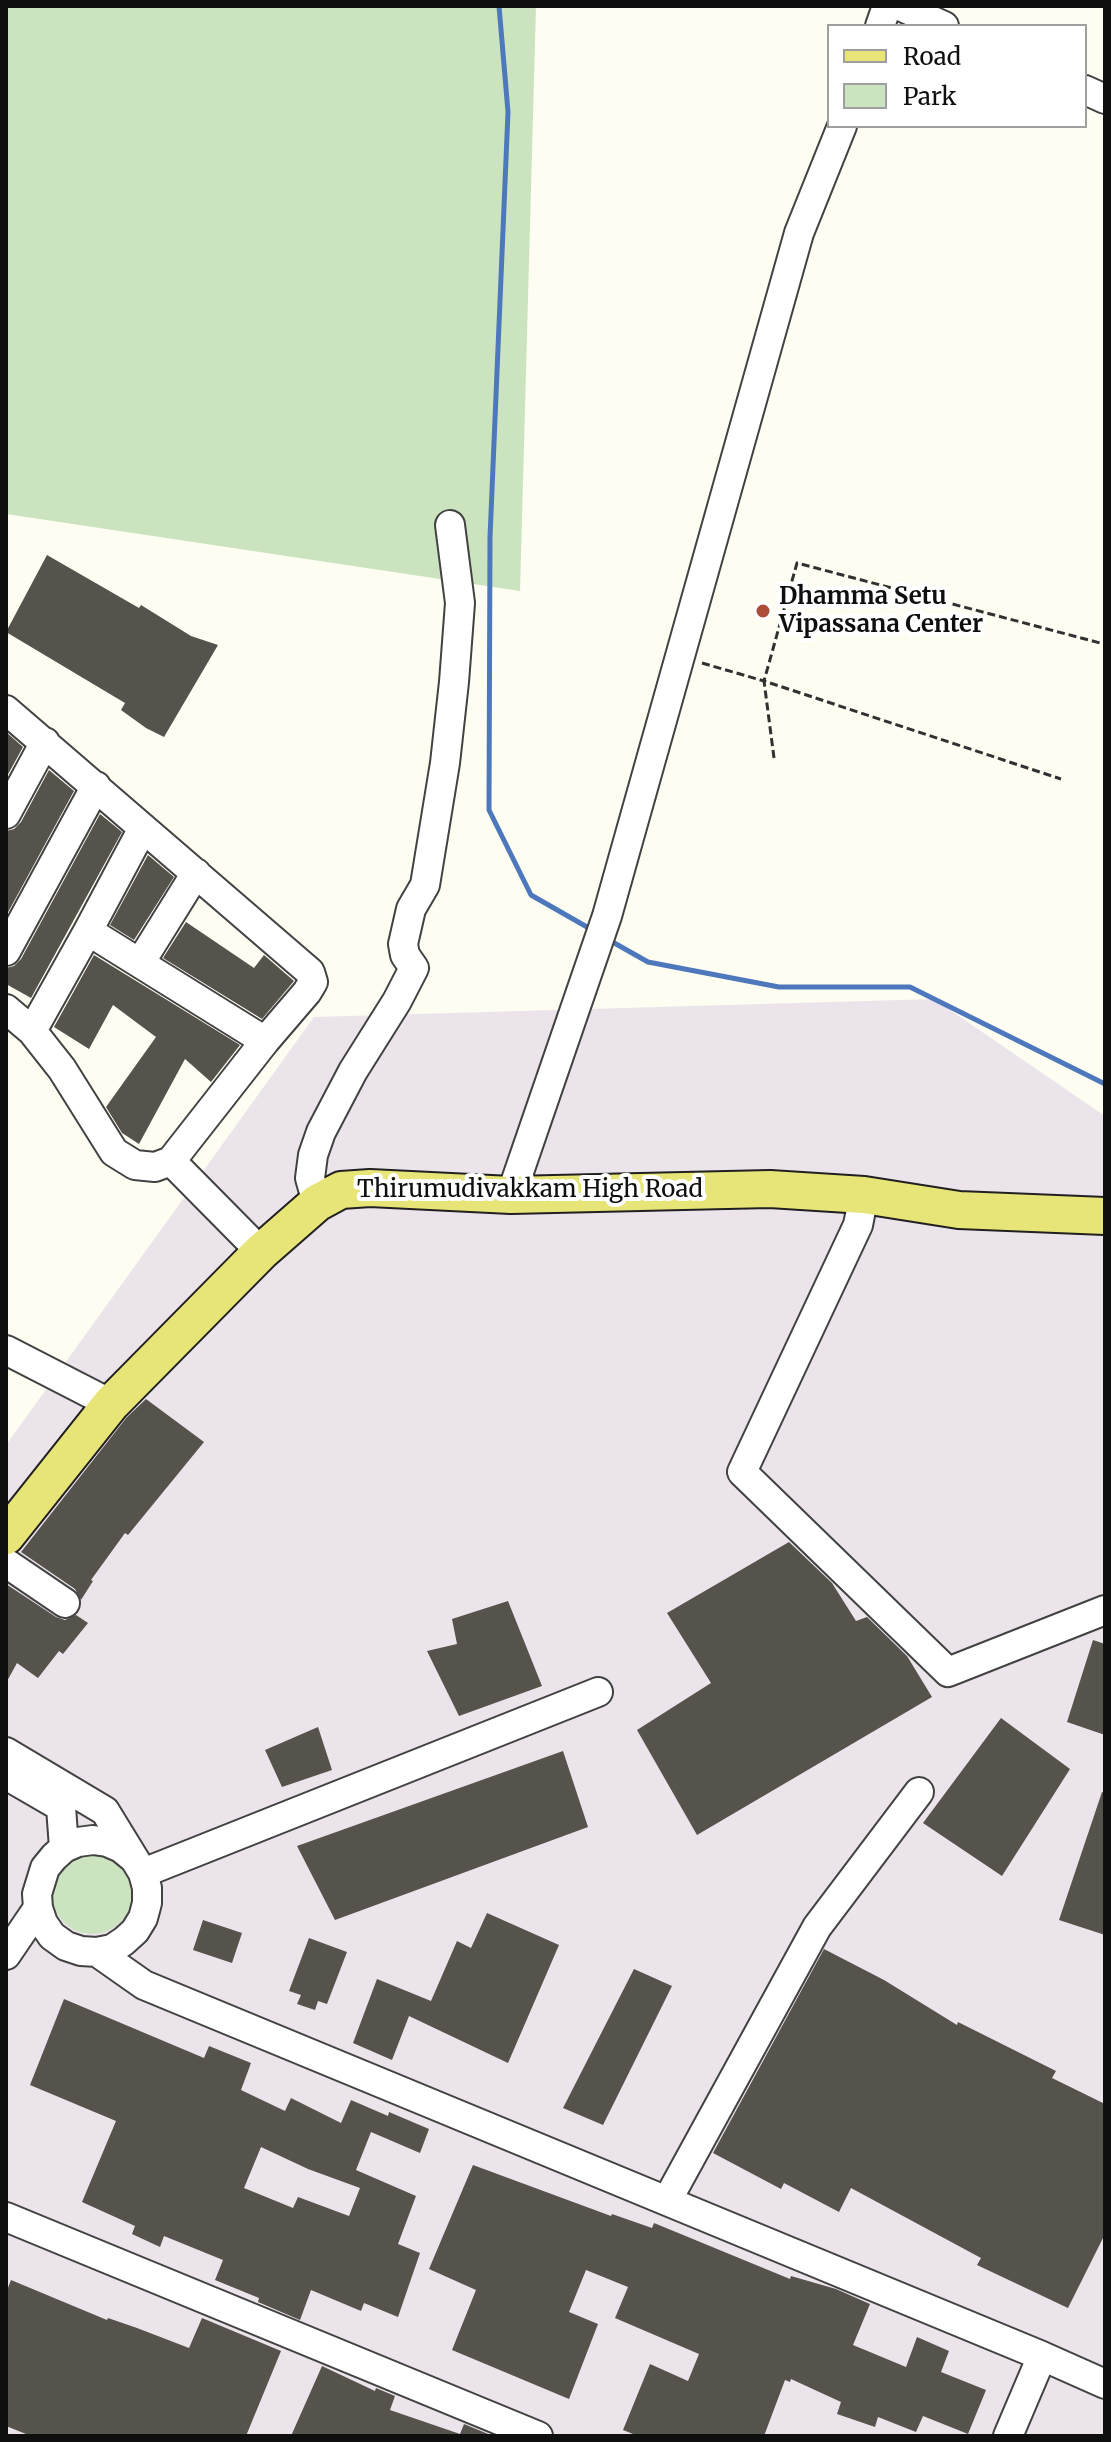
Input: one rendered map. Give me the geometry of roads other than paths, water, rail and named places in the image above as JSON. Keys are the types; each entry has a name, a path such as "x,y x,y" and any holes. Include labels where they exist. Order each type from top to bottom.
{"main road":[{"name":"Thirumudivakkam High Road","path":"8,1546 111,1404 261,1252 317,1203 341,1190 370,1188 511,1195 770,1189 864,1195 959,1210 1105,1216"}],"street":[{"path":"900,6 940,24"},
{"path":"511,1195 607,916 799,233 841,128"},
{"path":"317,1203 310,1178 313,1155 321,1132 414,968 405,955 403,944 411,909 425,885 445,763 454,682 460,603 450,525"},
{"path":"6,710 310,972 313,982 171,1161 155,1167 135,1165 114,1152 62,1069 32,1031 6,1009"},
{"path":"6,814 45,742"},
{"path":"6,951 96,786"},
{"path":"32,1031 143,828"},
{"path":"140,963 196,873"},
{"path":"88,931 265,1041"},
{"path":"171,1161 261,1252"},
{"path":"864,1195 858,1225 742,1472 948,1672 1105,1610"},
{"path":"6,1350 111,1404"},
{"path":"8,1546 65,1603"},
{"path":"138,1865 598,1692"},
{"path":"6,1752 105,1811 138,1865 147,1888 143,1918 135,1931 112,1949 81,1951 66,1946 52,1936 43,1923 37,1894 40,1880 54,1857 64,1848 78,1842 107,1842 121,1848 138,1865"},
{"path":"6,1775 61,1807 64,1848"},
{"path":"668,2199 817,1927 919,1792"},
{"path":"6,1955 38,1908"},
{"path":"97,1952 144,1985 668,2199 1105,2384"},
{"path":"6,2217 538,2436"},
{"path":"1008,2436 1042,2356"}],"waterway":[{"path":"499,6 508,112 490,537 489,810 531,895 594,931"},
{"path":"609,940 648,962 779,987 910,987 1105,1084"}],"place":[{"name":"Dhamma Setu Vipassana Center","path":"763,611"}]}
